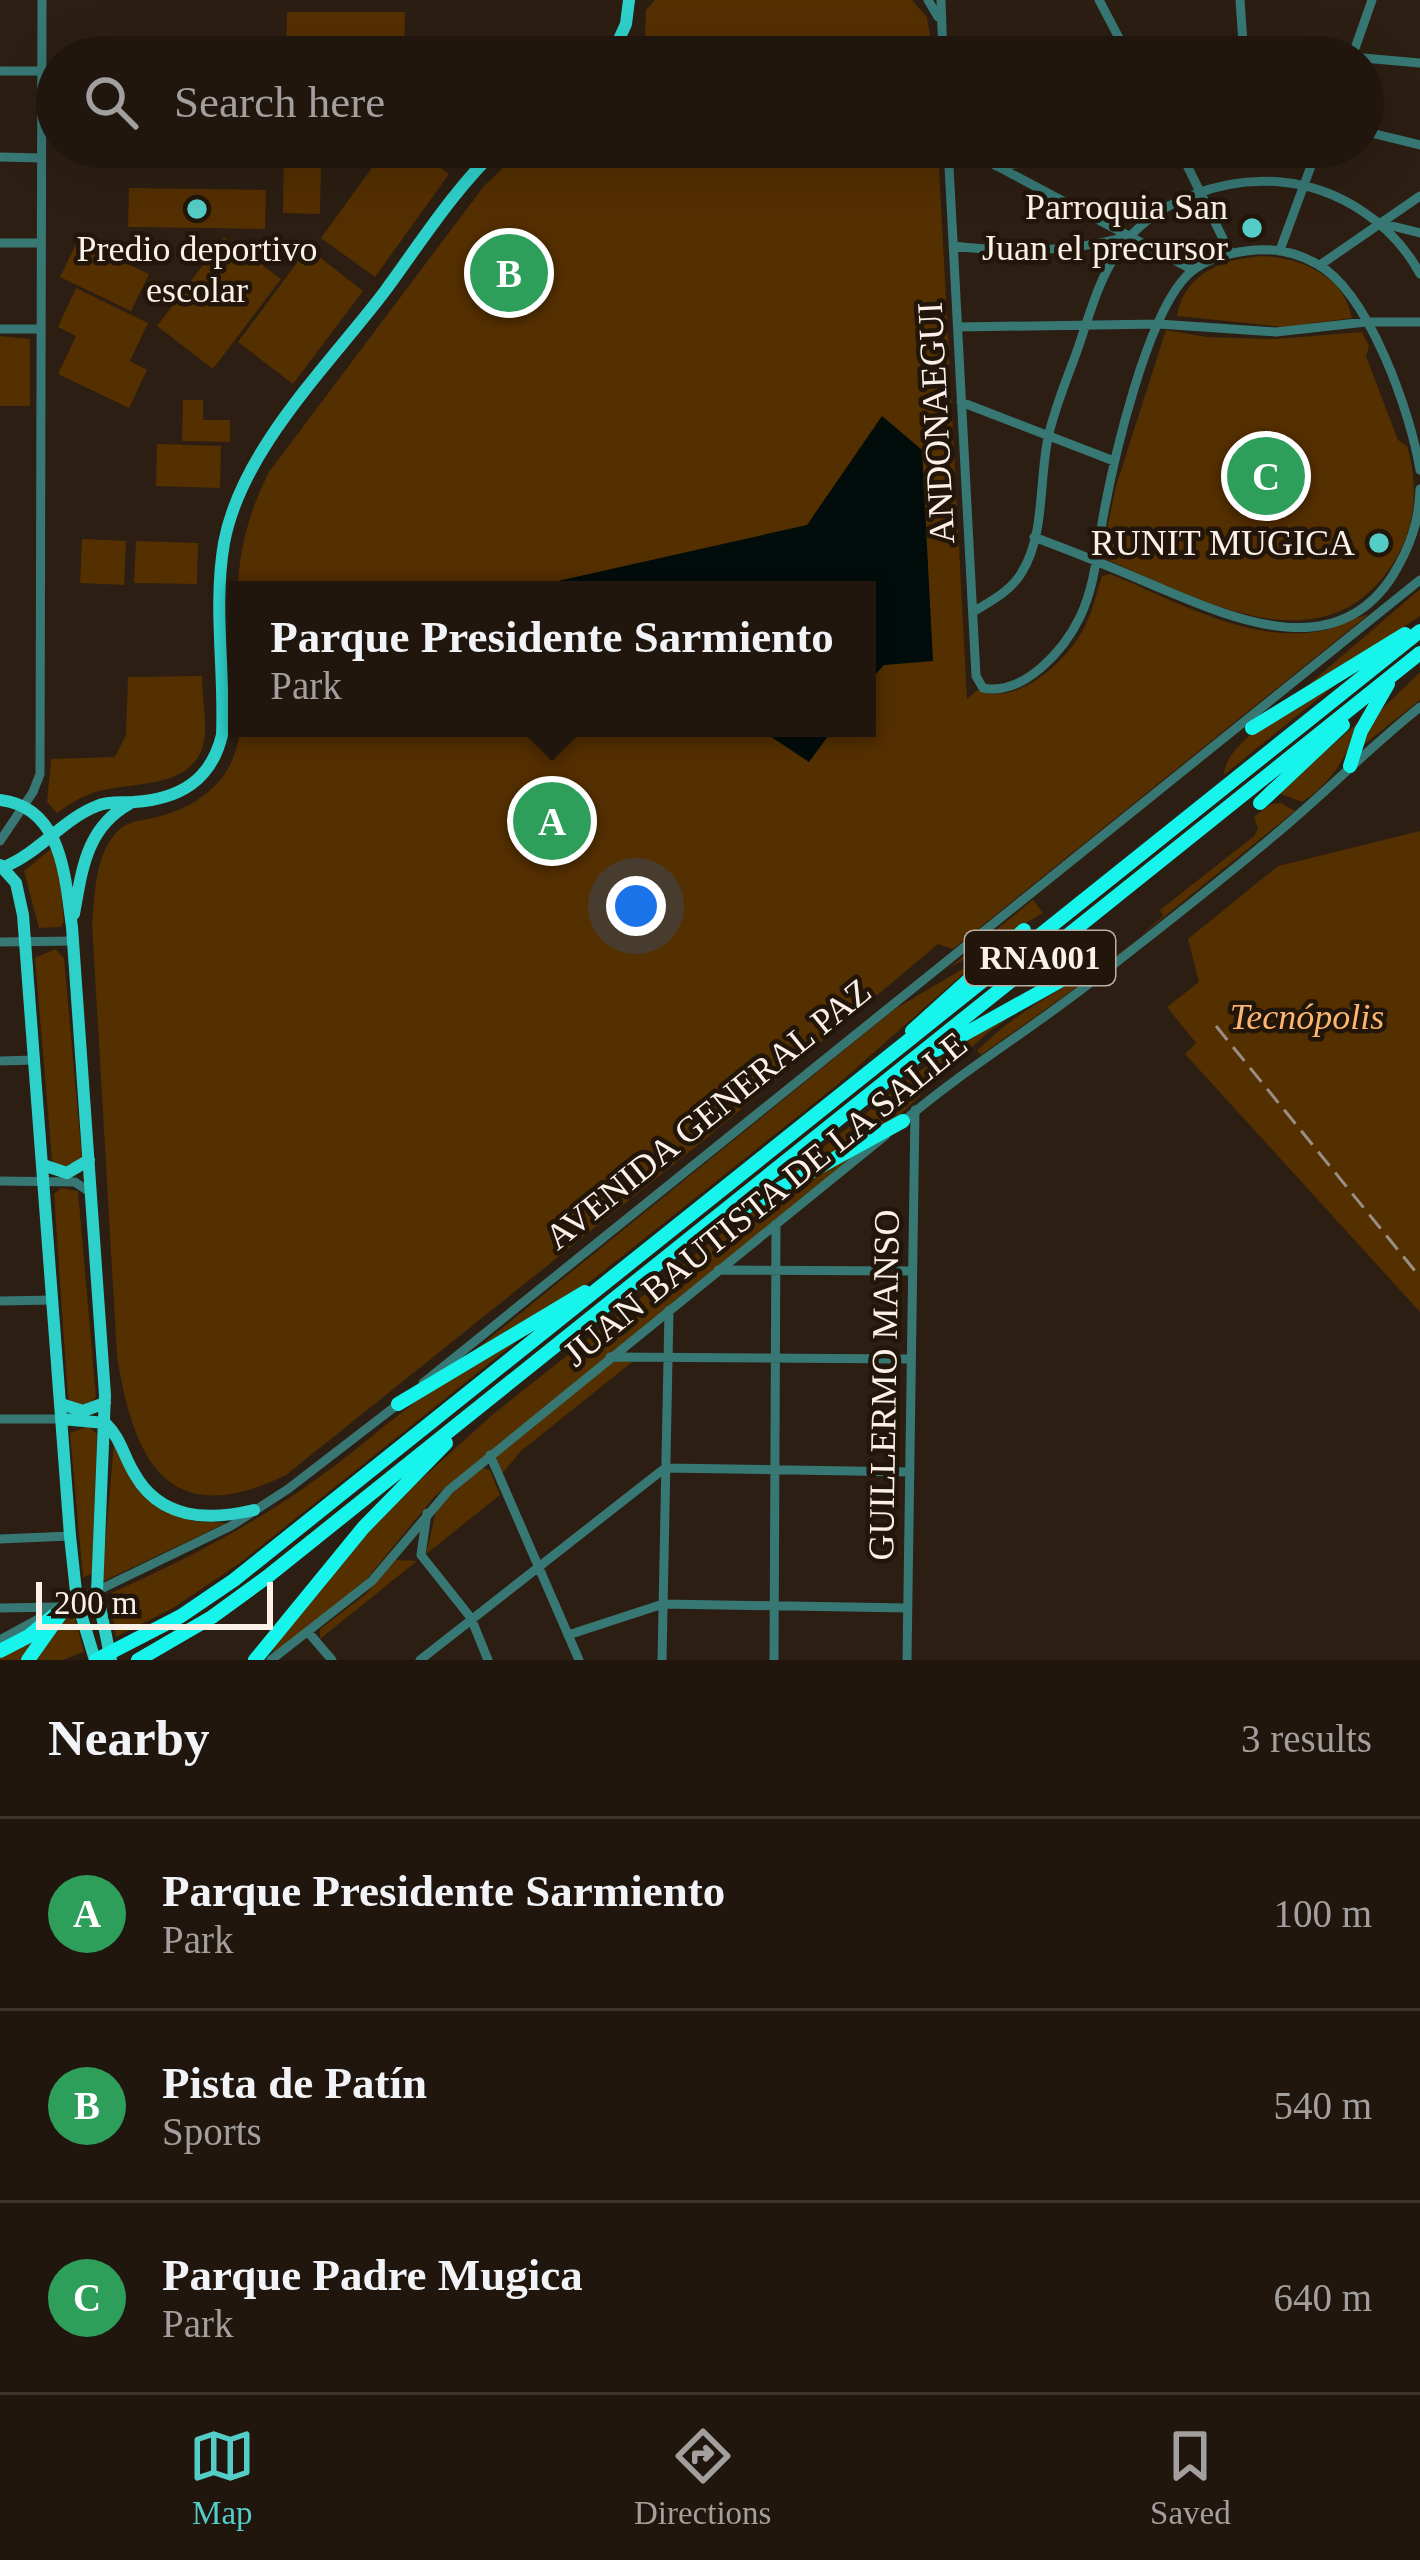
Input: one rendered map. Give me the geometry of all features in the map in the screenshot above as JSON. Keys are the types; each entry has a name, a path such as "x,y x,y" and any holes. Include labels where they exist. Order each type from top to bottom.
{"highway":[{"path":"1252,728 1420,628"},
{"name":"AVENIDA GENERAL PAZ","path":"99,1655 181,1616 234,1580 1420,628"},
{"name":"RNA001","path":"141,1660 239,1598 1420,653"},
{"path":"1349,766 1365,724 1394,674"},
{"path":"1260,803 1394,674"},
{"path":"889,1057 928,1012 1024,930"},
{"path":"905,1066 1069,976"},
{"path":"686,1242 909,1115"},
{"path":"398,1404 611,1280"},
{"path":"255,1660 363,1528 492,1397"},
{"path":"28,1660 71,1604"},
{"path":"0,1652 71,1604"}],"main road":[{"path":"621,36 629,0"},
{"path":"99,1655 71,1604 26,940 18,889 2,866 95,806 176,795 191,787 219,750 222,559 230,518 254,465 480,168"},
{"path":"0,800 23,807 53,837 62,859 72,934 105,1403 99,1655"},
{"path":"72,934 88,848 104,822 131,803"},
{"path":"43,1166 67,1173 89,1160"},
{"path":"61,1404 83,1411 105,1403"},
{"path":"62,1419 105,1423 123,1446 140,1482 164,1505 204,1517 254,1510"}],"street":[{"path":"42,36 43,0"},
{"path":"928,0 940,22"},
{"path":"940,0 941,36"},
{"path":"1099,0 1118,36"},
{"path":"1240,0 1242,36"},
{"path":"1362,36 1372,0"},
{"path":"1384,60 1420,63"},
{"path":"0,71 36,71"},
{"path":"1384,136 1420,145"},
{"path":"0,158 36,158"},
{"path":"2,866 0,843 38,782 40,756 40,168"},
{"name":"ANDONAEGUI","path":"949,168 979,685 989,690 1017,682 1048,662 1078,621 1098,562"},
{"path":"999,168 1193,270"},
{"path":"1190,168 1230,253"},
{"path":"1280,250 1310,168"},
{"path":"973,612 1013,584 1029,557 1048,436 1097,292 1130,236 1202,190 1259,180 1304,184 1335,196 1380,224 1420,233"},
{"path":"1320,266 1420,196"},
{"path":"1380,224 1420,274"},
{"path":"953,246 1008,252 1046,250 1130,236"},
{"path":"0,243 40,243"},
{"path":"1098,562 1114,461 1159,324 1181,281 1230,253 1280,250 1320,266 1345,287 1366,322 1416,438 1420,470"},
{"path":"958,327 1159,324 1276,332 1366,322 1420,322"},
{"path":"0,329 39,329"},
{"path":"962,402 1114,461"},
{"path":"1034,537 1221,613 1274,626 1326,624 1359,611 1379,595 1407,552 1420,489"},
{"name":"AVENIDA GENERAL PAZ","path":"0,1640 231,1526 289,1489 1420,580"},
{"path":"1379,595 1388,606"},
{"name":"JUAN BAUTISTA DE LA SALLE","path":"271,1660 364,1588 427,1512 608,1357 909,1115 1103,973 1290,822 1420,706"},
{"path":"1393,729 1420,719"},
{"path":"0,942 72,934"},
{"path":"0,1061 34,1060"},
{"name":"GUILLERMO MANSO","path":"908,1660 909,1115"},
{"path":"0,1181 75,1182 91,1193"},
{"path":"774,1660 776,1224"},
{"path":"718,1270 911,1270"},
{"path":"0,1301 52,1300"},
{"path":"662,1660 668,1310"},
{"path":"608,1357 910,1359"},
{"path":"0,1419 62,1419"},
{"path":"490,1455 579,1660"},
{"path":"420,1660 665,1468 910,1472"},
{"path":"427,1512 421,1555 471,1618 488,1660"},
{"path":"0,1539 70,1537"},
{"path":"393,1555 421,1555"},
{"path":"0,1608 71,1604"},
{"path":"568,1635 663,1604 908,1608"},
{"path":"308,1632 332,1660"}],"green space":[{"path":"655,0 912,0 927,17 930,36 645,36 646,10"},
{"path":"287,12 405,12 404,36 286,36"},
{"path":"284,168 321,168 320,214 283,213"},
{"path":"372,168 441,168 449,174 375,277 321,238"},
{"path":"503,168 939,168 967,699 977,690 992,694 1022,688 1052,668 1075,643 1102,576 1110,574 1215,618 1270,632 1326,630 1369,614 953,949 938,944 709,1136 286,1475 246,1491 213,1496 186,1491 164,1477 147,1456 124,1394 117,1356 92,923 100,865 119,829 174,812 202,796 224,775 238,737 876,737 876,581 239,581 248,526 269,472 484,186"},
{"name":"Predio deportivo escolar","path":"129,188 266,190 265,229 128,227"},
{"path":"224,237 281,279 213,369 157,326"},
{"path":"78,240 149,274 131,311 60,277"},
{"path":"308,248 363,291 293,384 238,342"},
{"path":"1262,256 1306,265 1331,280 1352,318 1283,327 1177,316 1188,289 1207,271"},
{"path":"76,288 148,323 130,361 147,370 129,408 58,374 76,336 58,327"},
{"path":"1166,330 1207,337 1275,339 1362,332 1369,346 1366,356 1398,440 1407,446 1414,491 1401,549 1365,596 1332,614 1296,620 1258,617 1218,606 1105,559 1102,552 1116,486"},
{"path":"0,336 30,339 30,406 0,406"},
{"path":"183,400 203,400 203,420 230,420 230,442 182,441"},
{"path":"157,444 221,446 220,488 156,486"},
{"path":"82,539 126,541 124,585 80,583"},
{"path":"136,541 198,543 197,584 134,583"},
{"path":"1420,589 1420,616 1286,704"},
{"path":"1420,672 1420,700 1361,747 1375,716"},
{"path":"202,676 205,733 191,766 160,781 90,794 57,813 47,802 51,759 115,757 126,735 128,677"},
{"path":"1344,676 1224,775 1238,746 1254,732"},
{"path":"1286,694 1033,900 1043,913 949,968"},
{"path":"1363,718 1339,765 1313,794 1302,802 1278,793"},
{"path":"1281,803 1295,811 1136,939 1163,916 1160,910 1254,836 1258,828 1254,817 1271,804"},
{"name":"Tecnópolis","path":"1420,831 1420,1312 1185,1054 1196,1043 1167,1007 1199,982 1188,939 1278,866"},
{"path":"51,849 58,863 64,921 61,927 39,928 24,871"},
{"path":"55,949 64,958 82,1159 76,1166 59,1167 52,1160 35,958"},
{"path":"981,958 837,1085 586,1285 469,1355 895,1009"},
{"path":"1107,963 981,1055 977,1051 1034,1006"},
{"path":"1037,997 985,1035 893,1121 785,1178 916,1073"},
{"path":"866,1146 435,1496 361,1586 275,1654 271,1649 387,1510 492,1415 735,1223 779,1192"},
{"path":"61,1188 78,1191 96,1397 89,1406 71,1405 68,1398 54,1194"},
{"path":"516,1342 240,1563 173,1608 116,1637 109,1594 263,1515 435,1387"},
{"path":"614,1360 632,1362 521,1451 502,1474 496,1456"},
{"path":"88,1426 97,1434 92,1573 83,1578 70,1433"},
{"path":"114,1442 165,1509 192,1521 226,1523 102,1582"},
{"path":"482,1468 490,1470 500,1495 426,1554 437,1507"},
{"path":"396,1560 417,1561 320,1639 320,1629 366,1594"},
{"path":"67,1616 75,1618 84,1652 62,1660 0,1660 0,1656"}],"shaded area":[{"path":"882,416 922,450 933,661 884,665 876,674 876,581 558,581 807,525"},
{"path":"772,737 827,737 809,762"}],"railway":[{"path":"1216,1026 1420,1277"}],"place":[{"name":"Predio deportivo escolar","path":"197,209"},
{"name":"Parroquia San Juan el precursor","path":"1252,228"},
{"name":"Pista de Patín","path":"509,273"},
{"name":"Parque Padre Mugica","path":"1266,476"},
{"name":"RUNIT MUGICA","path":"1379,543"},
{"name":"Parque Presidente Sarmiento","path":"552,821"}]}
